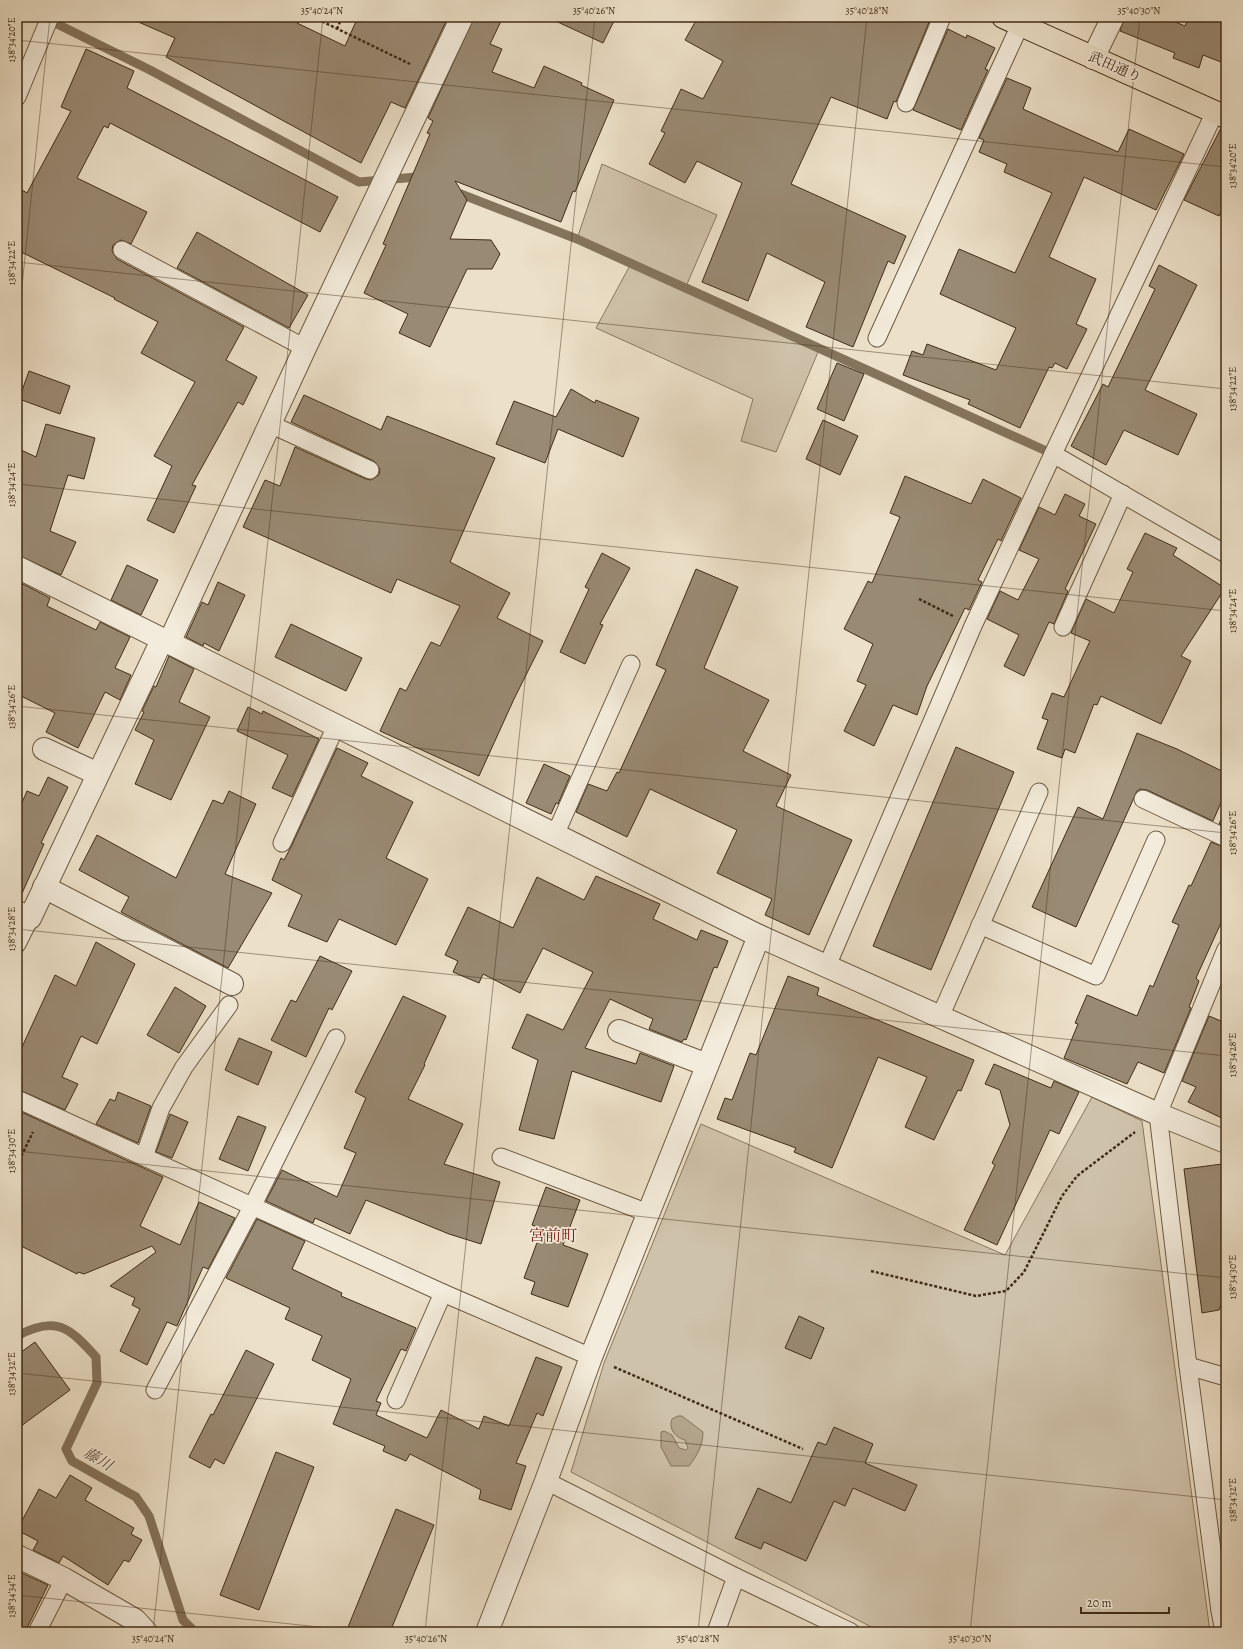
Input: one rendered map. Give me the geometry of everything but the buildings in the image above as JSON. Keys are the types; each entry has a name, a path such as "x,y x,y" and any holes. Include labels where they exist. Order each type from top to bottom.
{"main road":[{"name":"武田通り","path":"1012,21 1220,115"}],"street":[{"path":"23,915 44,887 98,774 166,642 462,17"},
{"path":"1093,58 1113,17"},
{"path":"17,567 759,936 1158,1114 1226,1142"},
{"path":"44,748 98,774"},
{"path":"44,887 232,984"},
{"path":"492,1631 590,1357 759,936"},
{"path":"619,1031 707,1065"},
{"path":"17,1556 64,1579 135,1620 146,1632"}],"lane":[{"path":"17,97 50,17"},
{"path":"906,103 942,17"},
{"path":"878,338 1012,21"},
{"path":"827,966 973,626 1053,454 1220,115"},
{"path":"122,250 305,348"},
{"path":"270,424 370,470"},
{"path":"1053,454 1226,554"},
{"path":"1063,627 1123,494"},
{"path":"555,835 630,664"},
{"path":"282,844 336,726"},
{"path":"940,1017 1039,792"},
{"path":"1143,799 1226,838"},
{"path":"980,925 1096,976 1156,840"},
{"path":"17,944 23,915"},
{"path":"1224,1632 1223,1612 1188,1366 1158,1114 1226,949"},
{"path":"144,1157 161,1108 184,1067 229,1005"},
{"path":"155,1390 252,1207 336,1038"},
{"path":"17,1099 252,1207 590,1357"},
{"path":"501,1157 648,1213"},
{"path":"396,1400 443,1293"},
{"path":"1188,1366 1226,1377"},
{"path":"546,1481 736,1577 851,1632"},
{"path":"716,1632 736,1577"},
{"path":"37,1632 64,1579"}],"path":[{"path":"313,17 435,76"},
{"path":"337,28 342,17"},
{"path":"919,599 973,626"},
{"path":"17,1165 43,1110"},
{"path":"871,1271 976,1296 1006,1291 1024,1272 1062,1196 1077,1176 1158,1114"},
{"path":"590,1357 803,1449"}],"shaded area":[{"path":"602,164 717,215 687,284 821,345 776,452 741,441 753,399 596,328 633,260 577,239"},
{"path":"1092,1097 1142,1121 1210,1632 881,1632 571,1472 604,1363 701,1124 1005,1255"},
{"path":"682,1416 703,1432 699,1450 689,1466 671,1466 661,1447 661,1432 664,1431 672,1435 679,1448 686,1450 688,1448 685,1440 676,1435 672,1430 672,1419"}],"waterway":[{"path":"49,20 150,70 359,182 417,177 423,179"},
{"path":"453,191 577,239 1053,454"},
{"name":"藤川","path":"17,1336 42,1326 61,1327 78,1338 96,1357 97,1383 66,1449 72,1461 136,1497 149,1516 183,1620 195,1632"}],"district":[{"name":"宮前町","path":"553,1236"}]}
